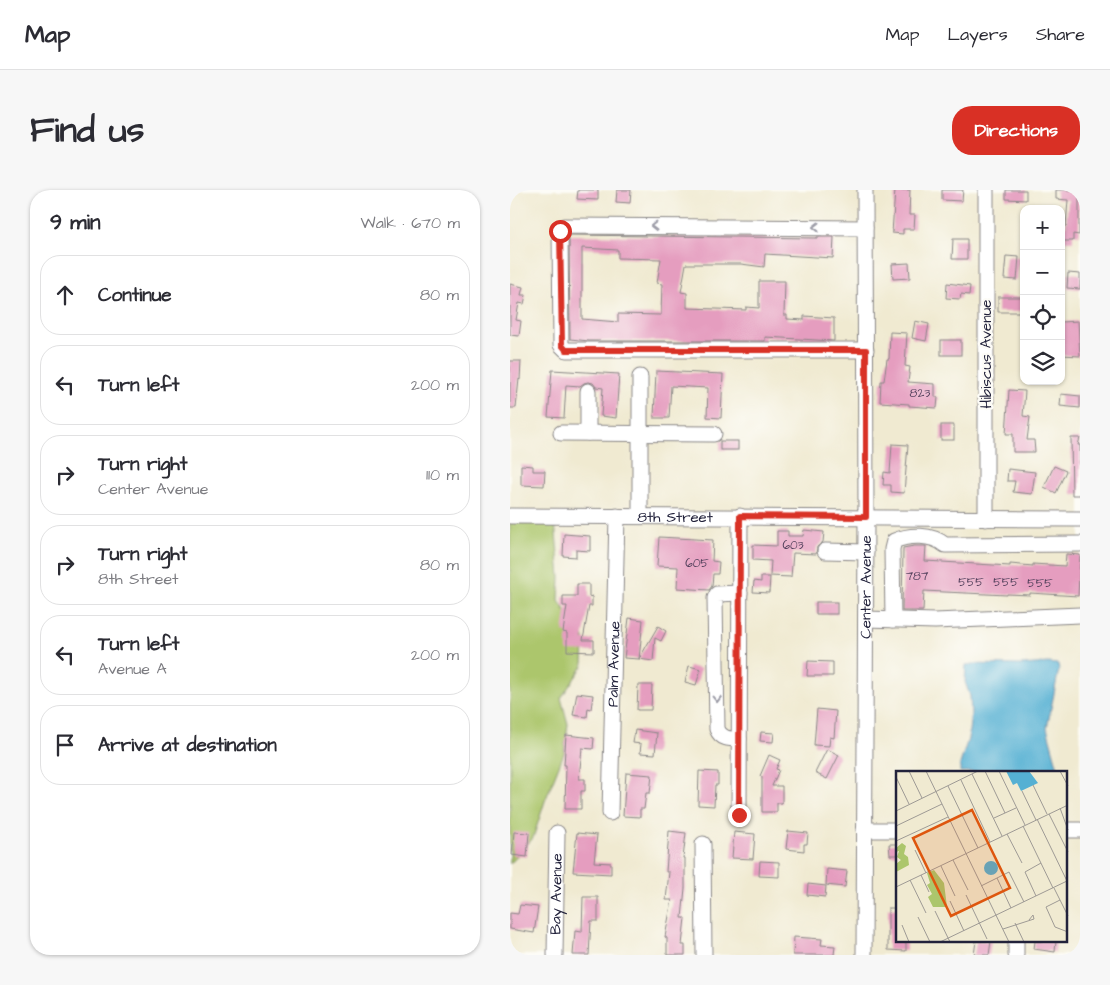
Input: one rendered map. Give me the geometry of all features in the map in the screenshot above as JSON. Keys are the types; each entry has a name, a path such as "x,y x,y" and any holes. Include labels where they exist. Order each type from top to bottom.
{"street":[{"name":"Center Avenue","path":"864,955 866,619 865,190"},
{"name":"Hibiscus Avenue","path":"986,190 986,518"},
{"path":"865,228 564,226 560,231 562,345 566,350 866,350"},
{"path":"640,377 640,516"},
{"path":"588,391 588,434"},
{"path":"561,433 714,434"},
{"name":"8th Street","path":"510,516 1080,519"},
{"name":"Palm Avenue","path":"610,812 617,516"},
{"path":"739,815 740,516"},
{"path":"893,620 892,549 894,540 902,537 929,536 945,544 1080,544"},
{"path":"825,551 866,552"},
{"path":"739,739 726,739 719,735 717,729 715,598 717,594 740,593"},
{"path":"866,619 935,621 1080,616"},
{"path":"716,665 739,664"},
{"path":"864,830 896,830"},
{"name":"Bay Avenue","path":"556,955 557,833"},
{"path":"703,844 704,955"},
{"path":"1016,942 1016,955"}],"green space":[{"path":"510,522 555,522 560,577 559,601 584,638 583,666 561,698 568,724 564,753 533,838 510,864"}],"water":[{"path":"1058,664 1059,669 1047,728 1059,771 960,771 960,764 968,739 971,714 970,696 965,682 966,665"}],"building":[{"path":"578,190 598,190 598,200 577,199"},
{"path":"617,190 631,190 630,203 616,202"},
{"path":"895,190 910,190 909,215 915,215 914,229 903,229 903,234 892,233"},
{"path":"942,190 963,190 962,201 942,200"},
{"path":"1006,190 1026,190 1026,200 1006,199"},
{"path":"1056,190 1079,190 1079,235 1073,234 1073,241 1065,241 1068,200 1056,199"},
{"path":"569,235 834,237 833,258 765,254 764,267 741,264 686,264 681,292 687,293 687,308 746,310 746,307 759,308 759,281 785,281 784,315 787,315 787,319 804,320 804,316 834,318 834,341 765,337 765,341 589,341 570,339","holes":["582,248 618,250 618,258 661,259 657,283 662,284 661,315 618,314 618,322 582,319"]},
{"path":"953,239 967,239 967,259 952,259"},
{"path":"1006,256 1019,257 1017,280 1004,279"},
{"path":"909,263 910,278 893,279 892,264"},
{"path":"1068,273 1080,274 1080,289 1067,288"},
{"path":"947,283 970,286 969,295 961,294 960,299 946,298"},
{"path":"510,284 523,287 521,295 526,295 524,304 519,303 516,320 521,321 519,336 510,335"},
{"path":"998,297 1020,297 1020,312 998,312"},
{"path":"915,321 929,324 926,341 912,338"},
{"path":"1078,321 1080,356 1065,355 1065,322"},
{"path":"890,332 907,333 905,366 910,367 908,382 935,384 935,397 938,397 937,408 880,402 881,381 884,381 887,359 889,359"},
{"path":"941,340 961,340 961,355 941,355"},
{"path":"510,361 521,361 516,408 510,408"},
{"path":"552,370 619,374 616,418 601,416 603,388 596,387 593,383 588,382 580,386 566,385 564,418 548,417"},
{"path":"656,371 723,374 721,418 707,417 708,388 671,386 669,418 654,418"},
{"path":"1009,390 1025,391 1023,416 1030,417 1027,440 1034,440 1035,452 1013,452 1013,434 1006,434"},
{"path":"1061,394 1080,396 1080,408 1060,406"},
{"path":"941,425 954,425 954,440 941,440"},
{"path":"1071,438 1080,438 1078,445 1080,445 1080,495 1072,495"},
{"path":"720,441 738,441 738,450 720,450"},
{"path":"892,444 908,445 904,493 891,492 891,485 883,485 884,472 890,473"},
{"path":"521,465 533,466 533,471 545,471 544,486 521,485"},
{"path":"1054,466 1066,471 1056,493 1044,487"},
{"path":"1008,469 1035,472 1032,494 1013,492 1015,481 1007,481"},
{"path":"804,530 824,532 823,542 817,547 816,554 793,553 791,577 770,576 771,561 753,560 753,545 777,546 777,531 788,531 788,536 803,536"},
{"path":"564,534 590,536 590,551 576,550 576,557 563,556"},
{"path":"659,537 713,540 712,561 719,562 718,574 713,574 712,586 709,590 677,588 678,567 657,566"},
{"path":"926,546 925,561 1010,566 1010,564 1033,566 1033,564 1065,566 1066,554 1080,555 1078,596 924,591 923,611 902,611 903,548"},
{"path":"761,577 770,577 769,593 753,592 754,581 761,582"},
{"path":"577,584 589,584 589,597 592,596 592,606 589,606 583,640 594,640 594,652 567,651 567,633 563,632 567,606 563,606 563,596 577,596"},
{"path":"816,602 837,602 837,614 816,614"},
{"path":"629,618 643,620 639,659 624,658"},
{"path":"658,626 666,631 661,641 655,638 653,661 639,659"},
{"path":"808,661 833,662 833,676 807,676"},
{"path":"689,666 701,669 696,685 685,682"},
{"path":"638,685 652,685 651,710 637,710"},
{"path":"577,693 593,695 591,709 588,708 587,717 573,715"},
{"path":"817,709 836,711 834,738 830,737 829,746 814,745"},
{"path":"635,730 657,733 655,754 640,753 641,744 633,743"},
{"path":"761,732 774,733 773,742 760,741"},
{"path":"566,735 594,738 593,749 582,748 579,779 585,779 585,791 581,791 581,809 565,809 566,765 564,765"},
{"path":"827,749 839,755 827,779 815,773"},
{"path":"769,755 780,760 776,769 779,770 772,786 782,786 782,803 777,803 777,812 762,812 762,777 760,776"},
{"path":"699,771 718,772 718,785 715,785 714,806 698,805"},
{"path":"626,773 652,775 650,793 646,793 644,809 640,809 640,817 623,816"},
{"path":"669,831 686,833 683,858 685,858 685,888 682,918 685,918 682,945 685,945 685,955 667,955 667,938 665,937 672,900 666,900 669,872 666,872"},
{"path":"788,831 808,833 807,844 804,844 804,851 786,849"},
{"path":"514,832 529,833 527,857 512,855"},
{"path":"734,832 755,834 753,859 732,858"},
{"path":"577,833 597,835 594,862 611,863 611,874 573,872"},
{"path":"889,844 896,844 896,855 890,855"},
{"path":"760,861 779,862 779,877 759,876"},
{"path":"827,869 847,871 845,887 826,885"},
{"path":"808,884 826,886 825,897 807,895"},
{"path":"583,897 598,897 598,921 591,921 589,955 573,955 575,931 582,932"},
{"path":"520,905 538,907 534,933 510,929 510,913 518,914"},
{"path":"888,908 896,908 896,942 906,943 906,951 888,950"},
{"path":"794,937 822,939 821,945 835,946 834,955 793,955"},
{"path":"976,942 991,942 989,955 974,955"},
{"path":"1035,942 1056,942 1055,952 1034,949"}],"route":[{"path":"560,231 562,345 566,350 866,350 866,517 740,516 739,815"}]}
